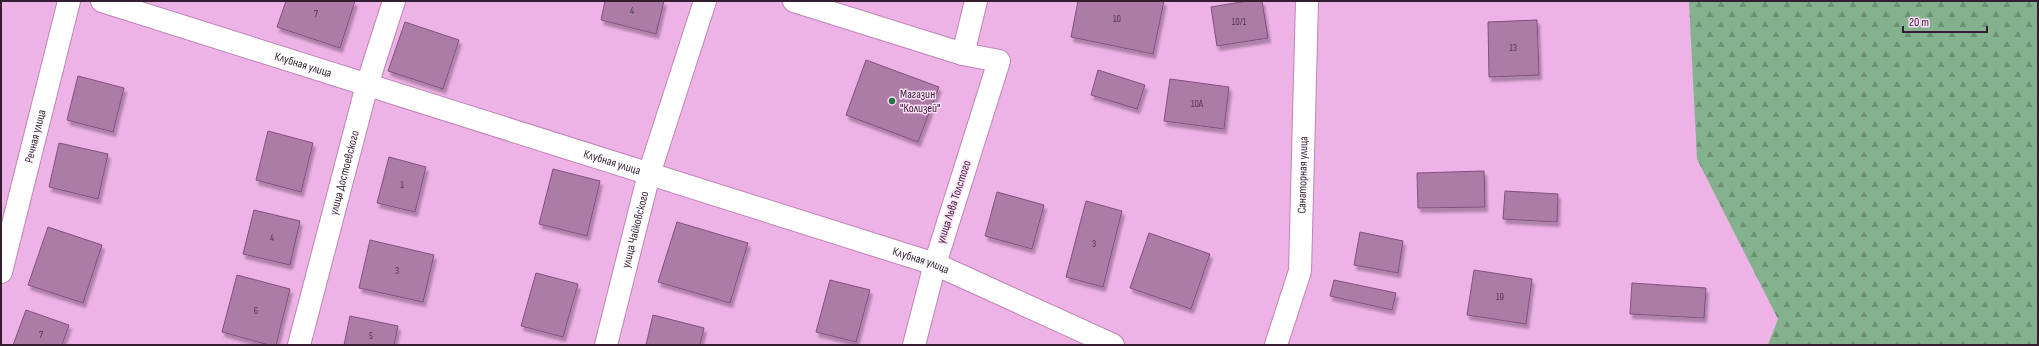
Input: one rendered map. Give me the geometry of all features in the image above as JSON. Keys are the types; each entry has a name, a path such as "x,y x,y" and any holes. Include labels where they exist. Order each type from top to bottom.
{"street":[{"name":"Речная улица","path":"1,272 69,1"},
{"name":"Клубная улица","path":"102,1 935,264 1113,345"},
{"name":"улица Достоевского","path":"299,345 367,85 394,1"},
{"name":"улица Чайковского","path":"606,345 649,174 705,1"},
{"path":"794,1 963,54 976,1"},
{"name":"Санаторная улица","path":"1276,345 1300,271 1307,1"},
{"name":"улица Льва Толстого","path":"914,345 935,264 999,61 963,54"}],"green space":[{"path":"1689,1 2038,1 2038,345 1768,345 1778,319 1697,159"}],"building":[{"path":"286,1 355,1 340,48 277,27"},
{"path":"605,1 664,1 656,34 601,20"},
{"path":"1078,1 1164,1 1153,54 1071,37"},
{"path":"1247,1 1262,1 1268,38 1217,46 1211,7"},
{"path":"1537,20 1539,75 1489,77 1488,22"},
{"path":"405,22 459,40 443,89 388,71"},
{"name":"Магазин \"Колизей\"","path":"866,60 939,87 918,142 846,115"},
{"path":"1098,70 1145,85 1137,109 1091,95"},
{"path":"78,76 124,88 113,132 67,120"},
{"path":"1170,79 1229,87 1224,129 1164,121"},
{"path":"268,131 313,143 301,192 256,180"},
{"path":"59,143 108,154 98,199 49,187"},
{"path":"389,157 426,167 415,212 377,203"},
{"path":"553,169 600,181 587,236 539,224"},
{"path":"1484,171 1485,207 1418,208 1417,173"},
{"path":"1505,191 1558,194 1557,222 1503,219"},
{"path":"997,192 1044,205 1032,249 985,236"},
{"path":"1086,201 1122,211 1103,287 1066,277"},
{"path":"254,210 300,221 290,265 243,254"},
{"path":"677,222 748,243 730,303 658,282"},
{"path":"48,227 102,245 83,303 28,285"},
{"path":"1360,232 1403,241 1398,273 1354,265"},
{"path":"1149,233 1210,254 1191,309 1130,288"},
{"path":"370,240 434,255 423,302 359,288"},
{"path":"1474,270 1532,279 1526,324 1467,315"},
{"path":"536,273 578,284 563,337 521,326"},
{"path":"237,275 290,289 276,345 269,345 222,332"},
{"path":"830,280 870,290 856,342 816,332"},
{"path":"1334,280 1396,293 1392,310 1330,296"},
{"path":"1632,283 1706,288 1704,318 1630,314"},
{"path":"26,310 69,325 62,345 13,345"},
{"path":"653,315 704,328 700,345 646,345"},
{"path":"350,316 398,326 394,345 344,345"}],"place":[{"name":"Магазин \"Колизей\"","path":"892,101"}]}
